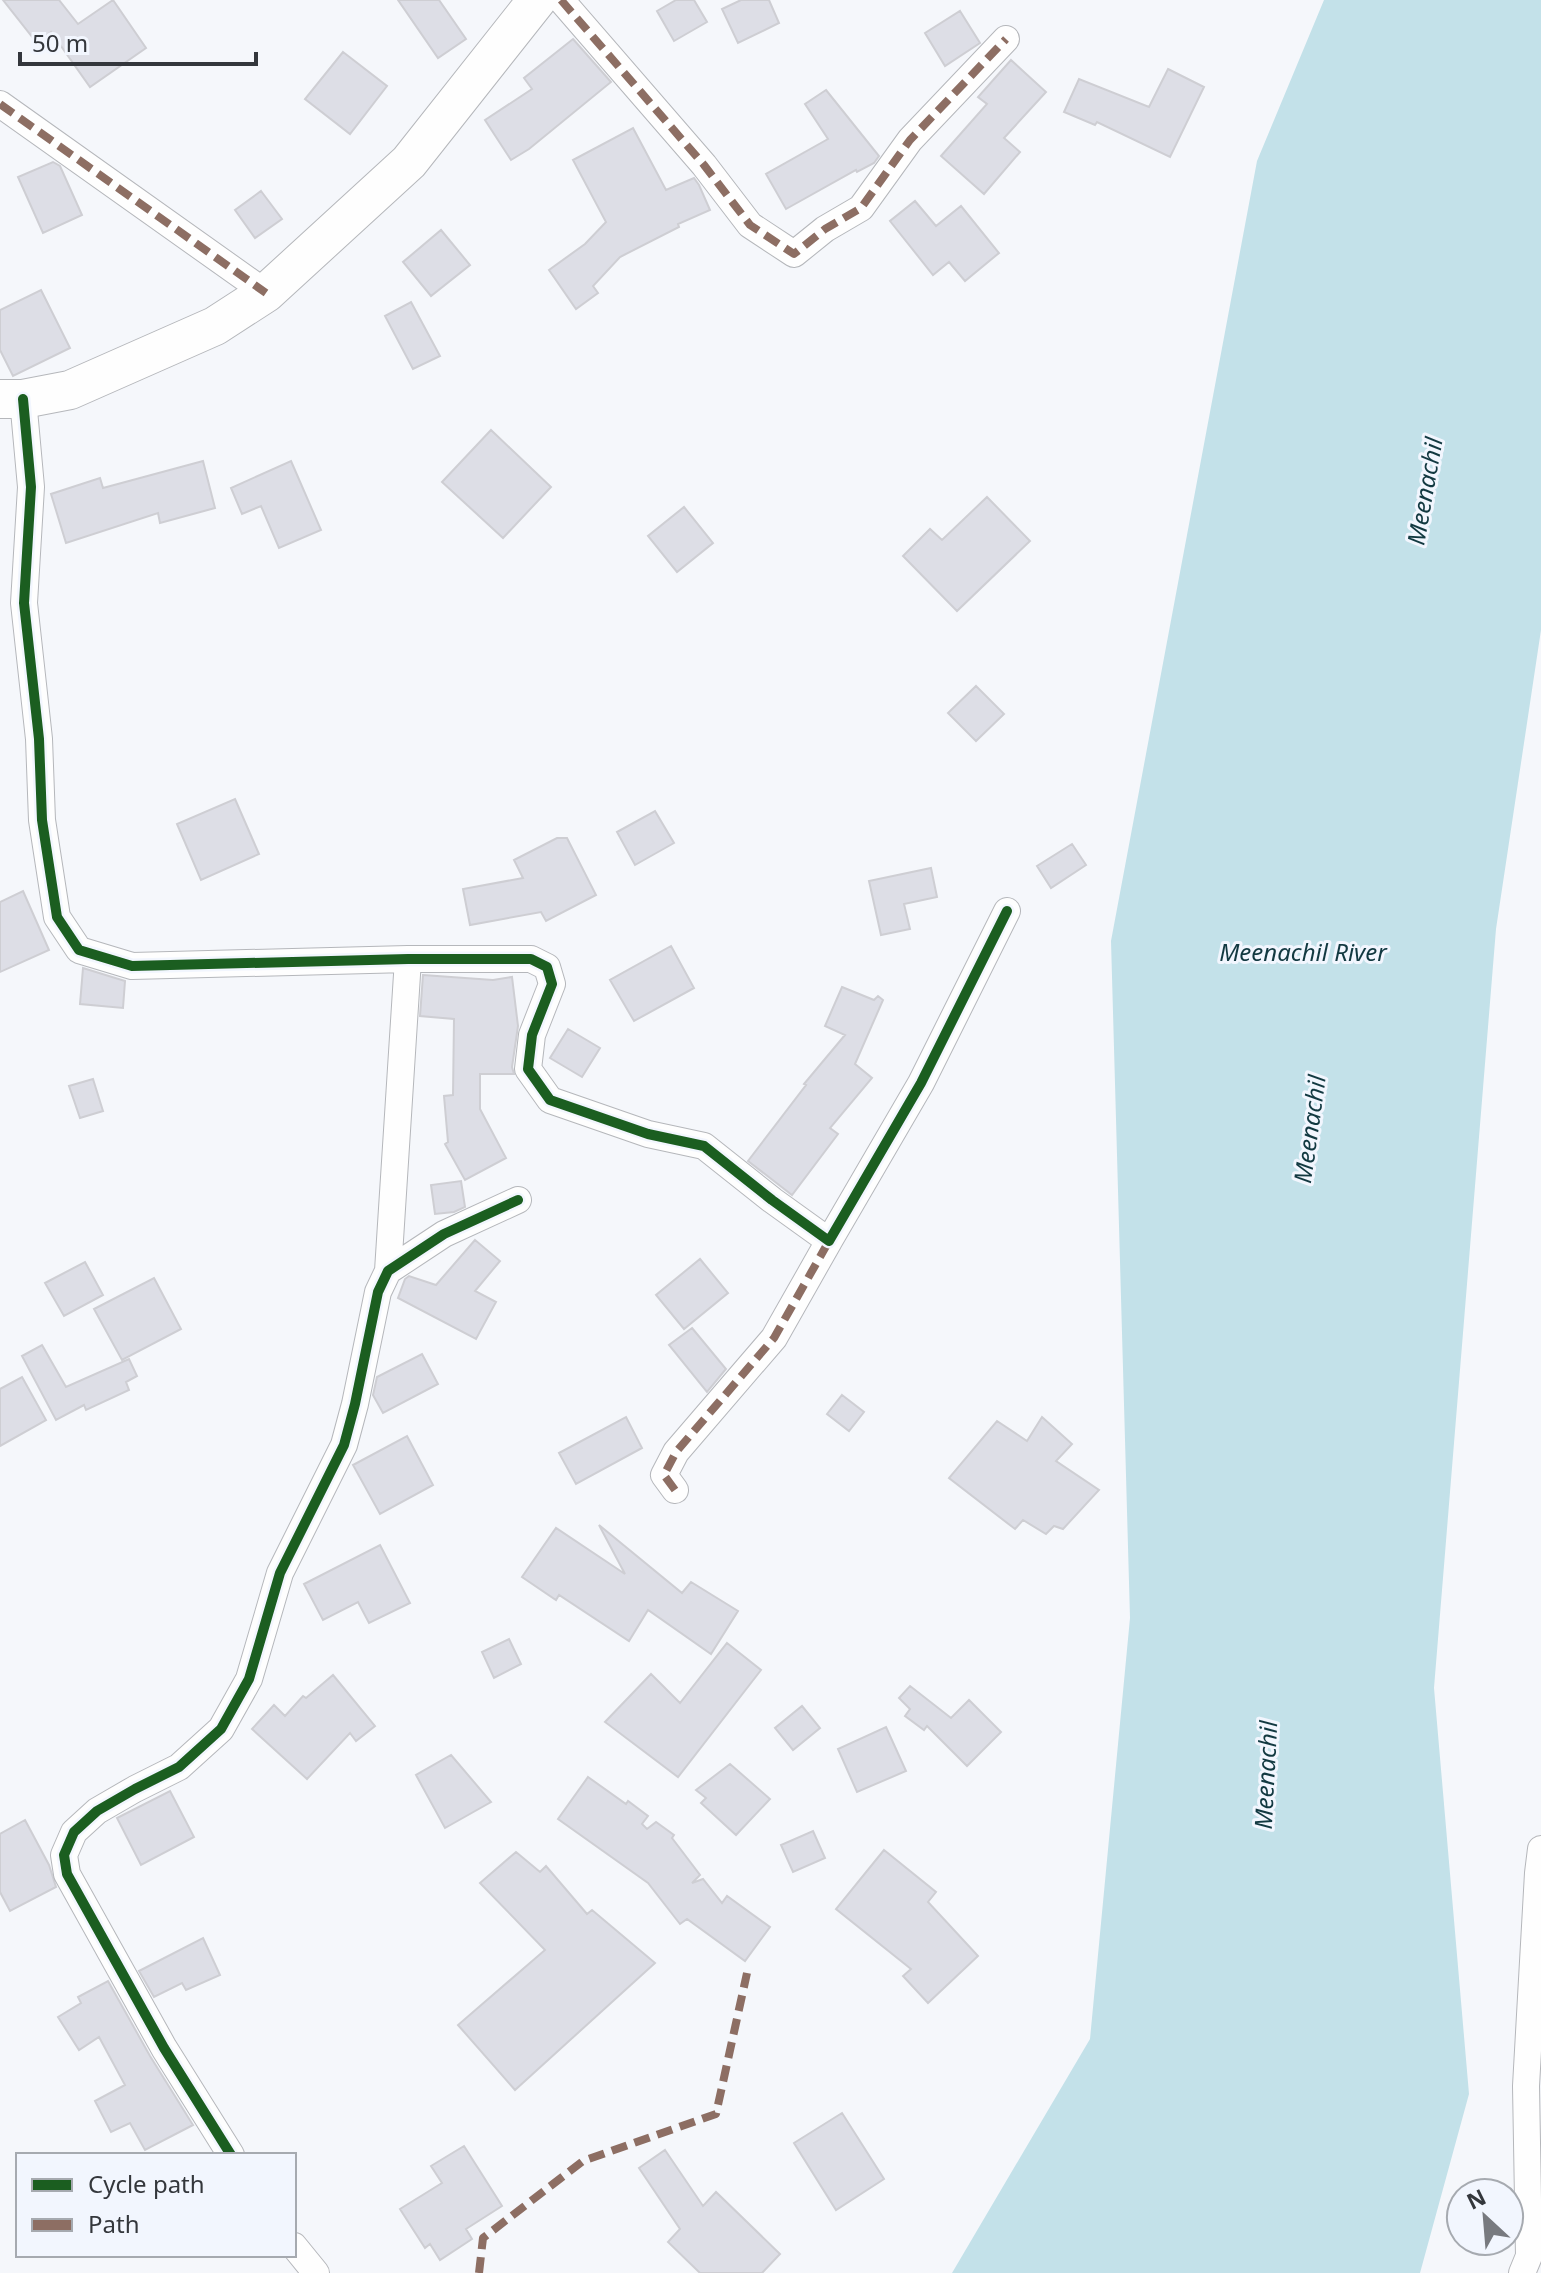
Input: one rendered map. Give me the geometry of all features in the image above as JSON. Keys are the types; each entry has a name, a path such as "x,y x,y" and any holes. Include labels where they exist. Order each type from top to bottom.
{"main road":[{"path":"11,399 70,390 124,368 215,326 266,293 409,162 537,0"}],"street":[{"path":"561,0 704,165 750,225 794,254 825,229 861,208 910,140 1006,39"},
{"path":"0,104 266,293"},
{"path":"11,399 31,487 24,603 39,739 42,820 57,917 79,950 132,966 531,959 547,967 552,984 532,1035 528,1069 550,1100 648,1134 704,1146 829,1241"},
{"path":"675,1490 664,1475 676,1452 774,1338 921,1083 1007,911"},
{"path":"230,2153 164,2048 67,1874 64,1855 74,1832 97,1811 179,1767 221,1729 249,1679 280,1573 344,1445 378,1292 388,1271 408,959"},
{"path":"388,1271 444,1234 518,1200"},
{"path":"1522,2273 1529,2256 1526,2086 1541,1849"},
{"path":"296,2248 316,2273"}],"water":[{"name":"Meenachil River","path":"1324,0 1541,0 1541,630 1496,929 1434,1688 1469,2094 1420,2273 952,2273 1090,2039 1130,1618 1111,941 1257,161"}],"building":[{"path":"3,0 59,0 78,24 113,0 146,48 90,87 51,32 37,43"},
{"path":"398,0 439,0 466,39 438,58"},
{"path":"676,0 694,0 707,22 674,41 657,11"},
{"path":"741,0 769,0 779,23 738,43 722,9"},
{"path":"960,11 980,43 945,66 925,33"},
{"path":"573,39 611,82 511,160 485,120 532,89 524,78"},
{"path":"343,52 387,86 350,134 305,99"},
{"path":"1011,60 1046,92 1004,138 1020,152 984,194 941,156 987,104 978,97"},
{"path":"1168,69 1204,87 1170,157 1097,122 1095,125 1064,112 1079,79 1149,107"},
{"path":"826,90 879,156 874,163 786,209 766,174 828,139 805,104"},
{"path":"633,128 666,190 694,178 710,210 678,224 679,227 620,257 593,286 598,293 576,309 549,270 585,244 606,222 573,160"},
{"path":"53,162 60,166 82,215 43,233 18,177"},
{"path":"261,191 282,219 255,238 235,210"},
{"path":"915,201 936,226 961,206 999,253 965,281 949,262 933,275 890,221"},
{"path":"441,230 470,265 431,296 403,262"},
{"path":"41,290 70,348 13,376 0,350 0,310"},
{"path":"411,302 440,356 413,369 385,316"},
{"path":"491,430 551,487 503,538 442,482"},
{"path":"203,461 215,508 160,523 158,513 66,543 51,494 100,478 103,488"},
{"path":"291,461 321,530 279,548 261,506 242,514 231,488"},
{"path":"987,497 1030,541 957,611 903,556 930,529 942,540"},
{"path":"684,507 713,543 677,572 648,536"},
{"path":"976,686 1004,714 976,741 948,713"},
{"path":"235,799 259,854 201,880 177,824"},
{"path":"655,811 674,843 635,865 617,832"},
{"path":"557,838 567,838 596,895 546,921 541,912 470,925 463,889 523,878 514,860"},
{"path":"1072,844 1086,865 1051,888 1037,866"},
{"path":"931,868 937,897 904,904 910,929 881,935 869,881"},
{"path":"23,891 49,950 0,972 0,902"},
{"path":"671,946 694,988 634,1021 610,980"},
{"path":"83,968 125,981 123,1008 80,1004"},
{"path":"423,975 493,980 512,977 518,1026 512,1067 514,1074 480,1074 480,1109 506,1158 465,1180 445,1144 448,1142 444,1096 453,1095 454,1019 420,1016"},
{"path":"842,987 874,1000 878,996 883,1000 855,1064 872,1078 830,1128 838,1134 792,1195 748,1161 804,1084 845,1035 825,1026"},
{"path":"568,1029 600,1048 582,1077 550,1058"},
{"path":"93,1079 103,1111 80,1118 69,1086"},
{"path":"461,1181 465,1207 435,1214 431,1185"},
{"path":"475,1240 500,1261 475,1291 496,1302 476,1339 398,1298 409,1276 436,1285"},
{"path":"700,1259 728,1293 684,1329 656,1295"},
{"path":"85,1262 103,1295 64,1316 45,1283"},
{"path":"154,1278 181,1329 122,1360 94,1309"},
{"path":"692,1328 726,1369 707,1392 669,1345"},
{"path":"42,1345 66,1387 129,1359 137,1376 126,1382 129,1390 86,1410 84,1405 56,1420 22,1356"},
{"path":"422,1354 438,1384 383,1413 373,1395 377,1377"},
{"path":"22,1377 46,1420 0,1446 0,1389"},
{"path":"842,1395 864,1412 849,1431 827,1414"},
{"path":"626,1417 642,1448 576,1484 559,1453"},
{"path":"1042,1417 1072,1444 1056,1461 1099,1490 1063,1529 1054,1526 1046,1534 1023,1520 1015,1529 949,1478 997,1421 1027,1441"},
{"path":"407,1436 433,1485 380,1514 353,1465"},
{"path":"599,1525 682,1593 691,1582 738,1611 711,1654 648,1610 629,1641 559,1595 556,1600 522,1577 556,1528 625,1574"},
{"path":"380,1545 410,1603 369,1623 358,1602 323,1620 304,1584"},
{"path":"509,1639 521,1664 494,1678 482,1652"},
{"path":"727,1643 761,1670 678,1777 605,1722 651,1674 680,1703"},
{"path":"333,1675 375,1726 356,1741 350,1733 307,1779 252,1729 274,1705 285,1716 303,1696 306,1698"},
{"path":"910,1686 951,1718 969,1700 1001,1732 967,1766 927,1726 924,1730 905,1716 910,1709 899,1698"},
{"path":"802,1706 820,1728 793,1750 775,1728"},
{"path":"886,1727 906,1771 857,1792 838,1749"},
{"path":"451,1755 491,1802 445,1828 416,1775"},
{"path":"730,1764 770,1799 736,1835 701,1803 706,1798 696,1790"},
{"path":"588,1777 648,1816 642,1824 647,1829 656,1822 674,1835 672,1838 700,1875 692,1883 703,1879 722,1903 727,1896 770,1927 745,1961 687,1919 680,1924 648,1883 558,1819"},
{"path":"170,1791 194,1837 141,1865 117,1818"},
{"path":"25,1820 49,1865 56,1887 10,1911 0,1892 0,1834"},
{"path":"813,1831 825,1858 793,1872 781,1845"},
{"path":"884,1850 936,1892 928,1902 978,1956 928,2003 903,1976 911,1969 836,1909"},
{"path":"516,1852 540,1872 546,1866 587,1914 592,1910 655,1963 515,2090 458,2025 545,1950 480,1883"},
{"path":"203,1938 220,1975 186,1990 182,1983 154,1997 139,1971"},
{"path":"108,1981 193,2125 145,2150 130,2123 111,2132 95,2101 125,2085 99,2037 79,2050 58,2017 81,2003 78,1997"},
{"path":"842,2113 884,2179 836,2210 794,2143"},
{"path":"464,2146 502,2206 466,2229 472,2239 440,2260 430,2244 425,2248 400,2209 442,2183 431,2166"},
{"path":"665,2150 703,2206 716,2192 780,2254 762,2273 700,2273 668,2242 680,2229 639,2168"}],"marked path":[{"path":"561,0 704,165 750,225 794,254 825,229 861,208 910,140 1006,39"},
{"path":"0,104 266,293"},
{"path":"675,1490 664,1475 676,1452 774,1338 829,1241"},
{"path":"479,2273 483,2238 583,2161 716,2114 747,1973"}],"cycle path":[{"path":"23,399 31,487 24,603 39,739 42,820 57,917 79,950 132,966 531,959 547,967 552,984 532,1035 528,1069 550,1100 648,1134 704,1146 829,1241 921,1083 1007,911"},
{"path":"230,2153 164,2048 67,1874 64,1855 74,1832 97,1811 179,1767 221,1729 249,1679 280,1573 344,1445 378,1292 388,1271 444,1234 518,1200"}],"water label":[{"name":"Meenachil","path":"1424,491"},
{"name":"Meenachil","path":"1309,1129"},
{"name":"Meenachil","path":"1265,1775"}]}
